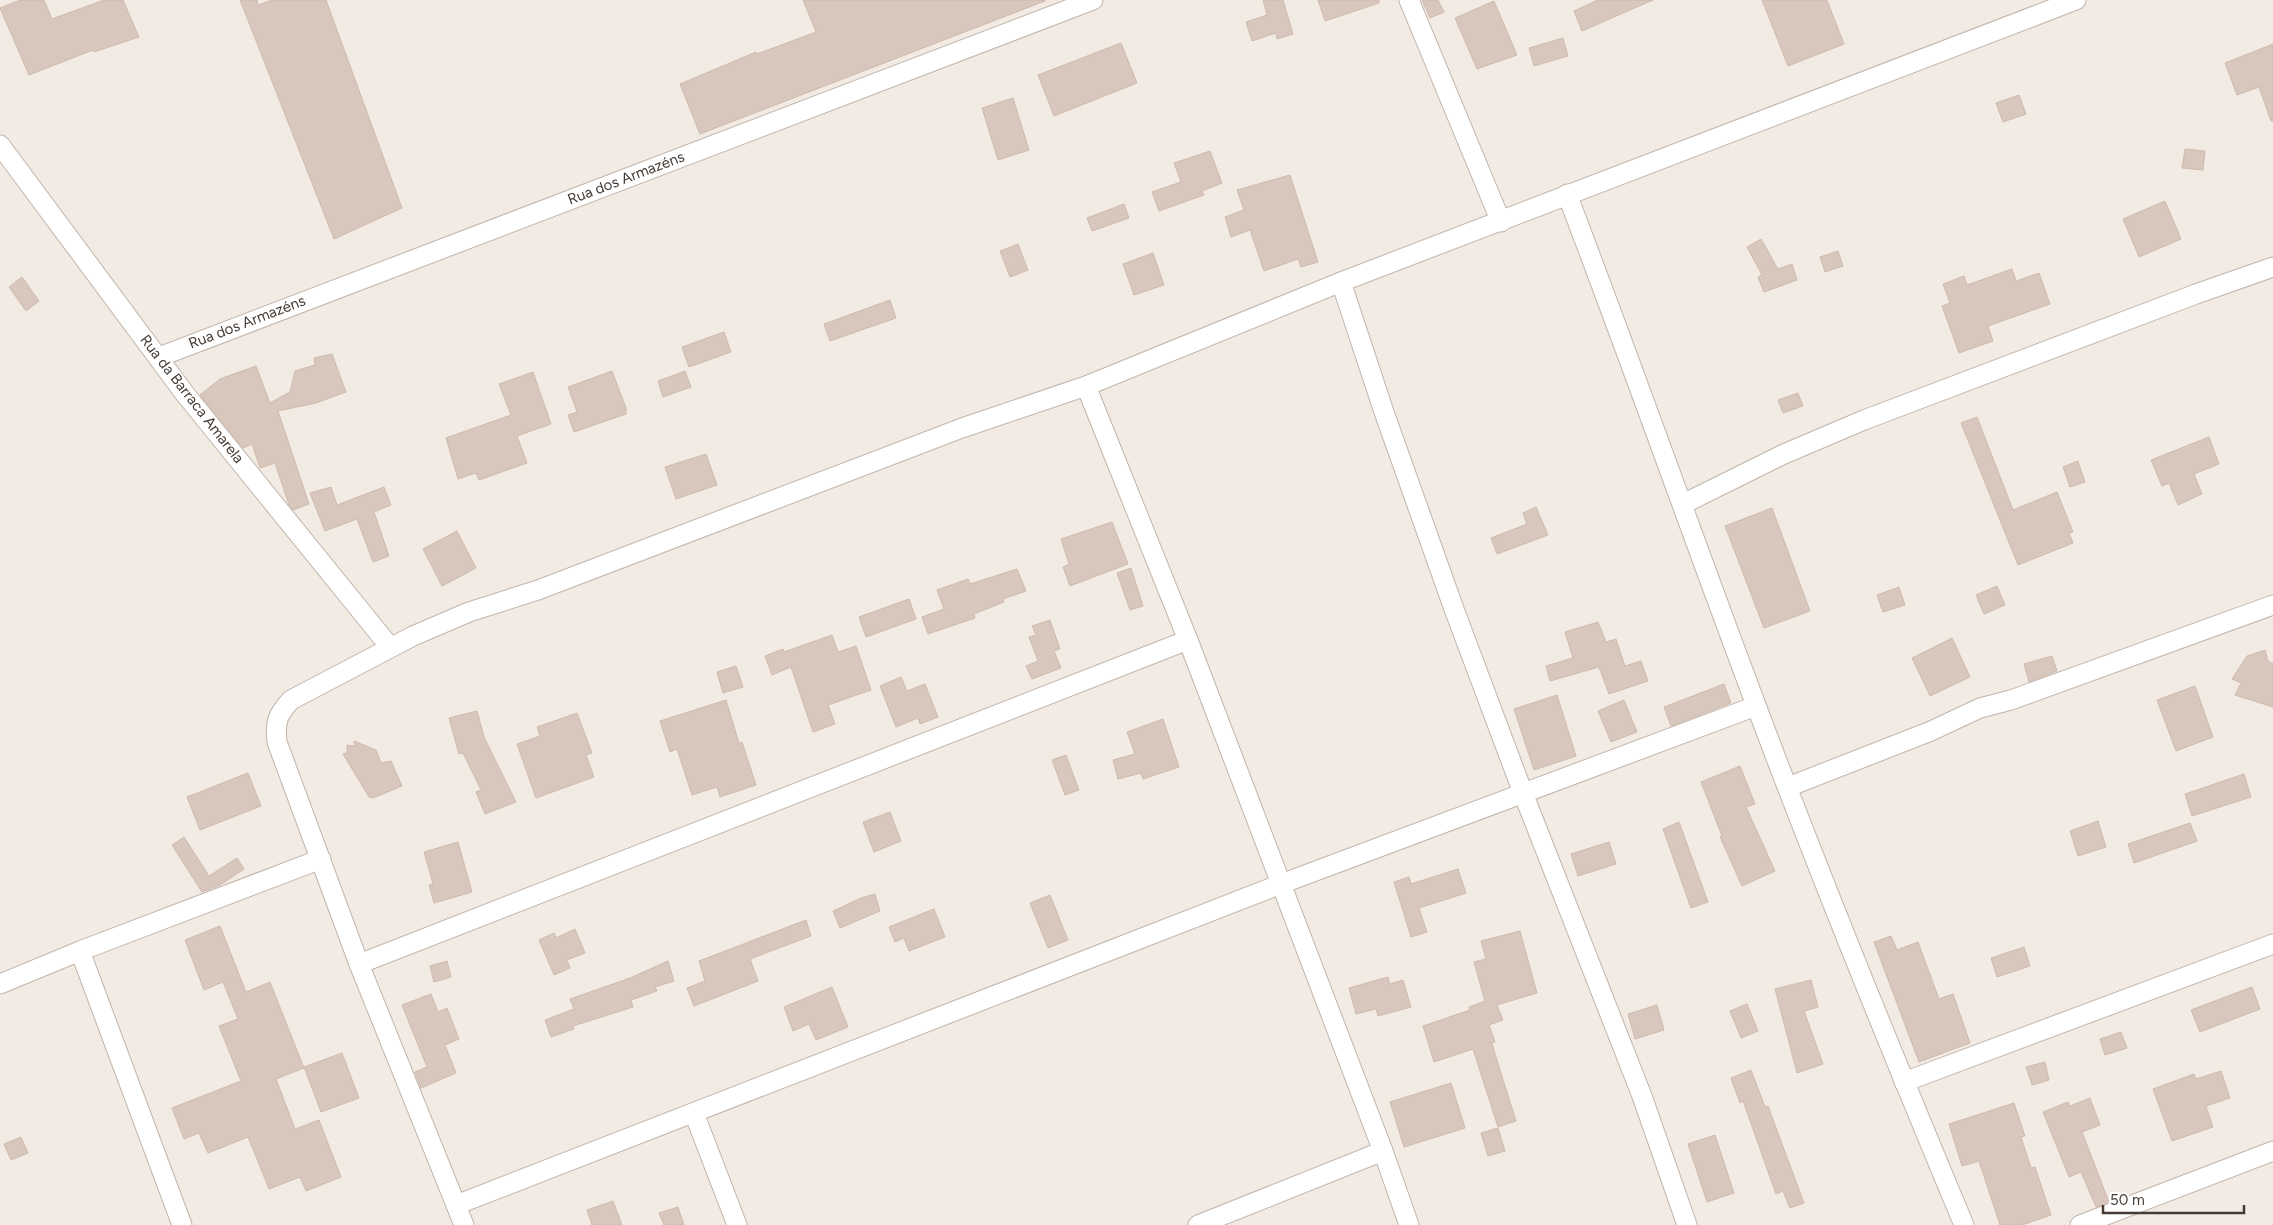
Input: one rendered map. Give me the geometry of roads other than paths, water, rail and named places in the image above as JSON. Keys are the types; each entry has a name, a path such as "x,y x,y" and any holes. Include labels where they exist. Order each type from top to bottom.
{"street":[{"name":"Rua dos Armazéns","path":"159,357 1093,0"},
{"path":"1409,0 1501,222"},
{"path":"464,1225 359,964 277,742 276,727 280,712 292,700 390,647 469,612 538,590 953,432 1086,386 1341,282 2076,0"},
{"name":"Rua da Barraca Amarela","path":"0,145 185,394 390,647"},
{"path":"1567,194 1626,348 1756,706 1904,1082 1964,1225"},
{"path":"1683,504 1784,454 1864,420 2196,294 2273,267"},
{"path":"1341,282 1384,412 1523,793 1642,1096 1687,1225"},
{"path":"1086,386 1188,640 1409,1225"},
{"path":"1788,787 1932,731 1980,708 2012,700 2273,605"},
{"path":"359,964 1188,640"},
{"path":"456,1205 1281,884 1756,706"},
{"path":"0,984 80,951 321,859"},
{"path":"1904,1082 2273,944"},
{"path":"80,951 182,1225"},
{"path":"694,1113 737,1225"},
{"path":"2080,1225 2273,1151"},
{"path":"1198,1225 1383,1152"}]}
